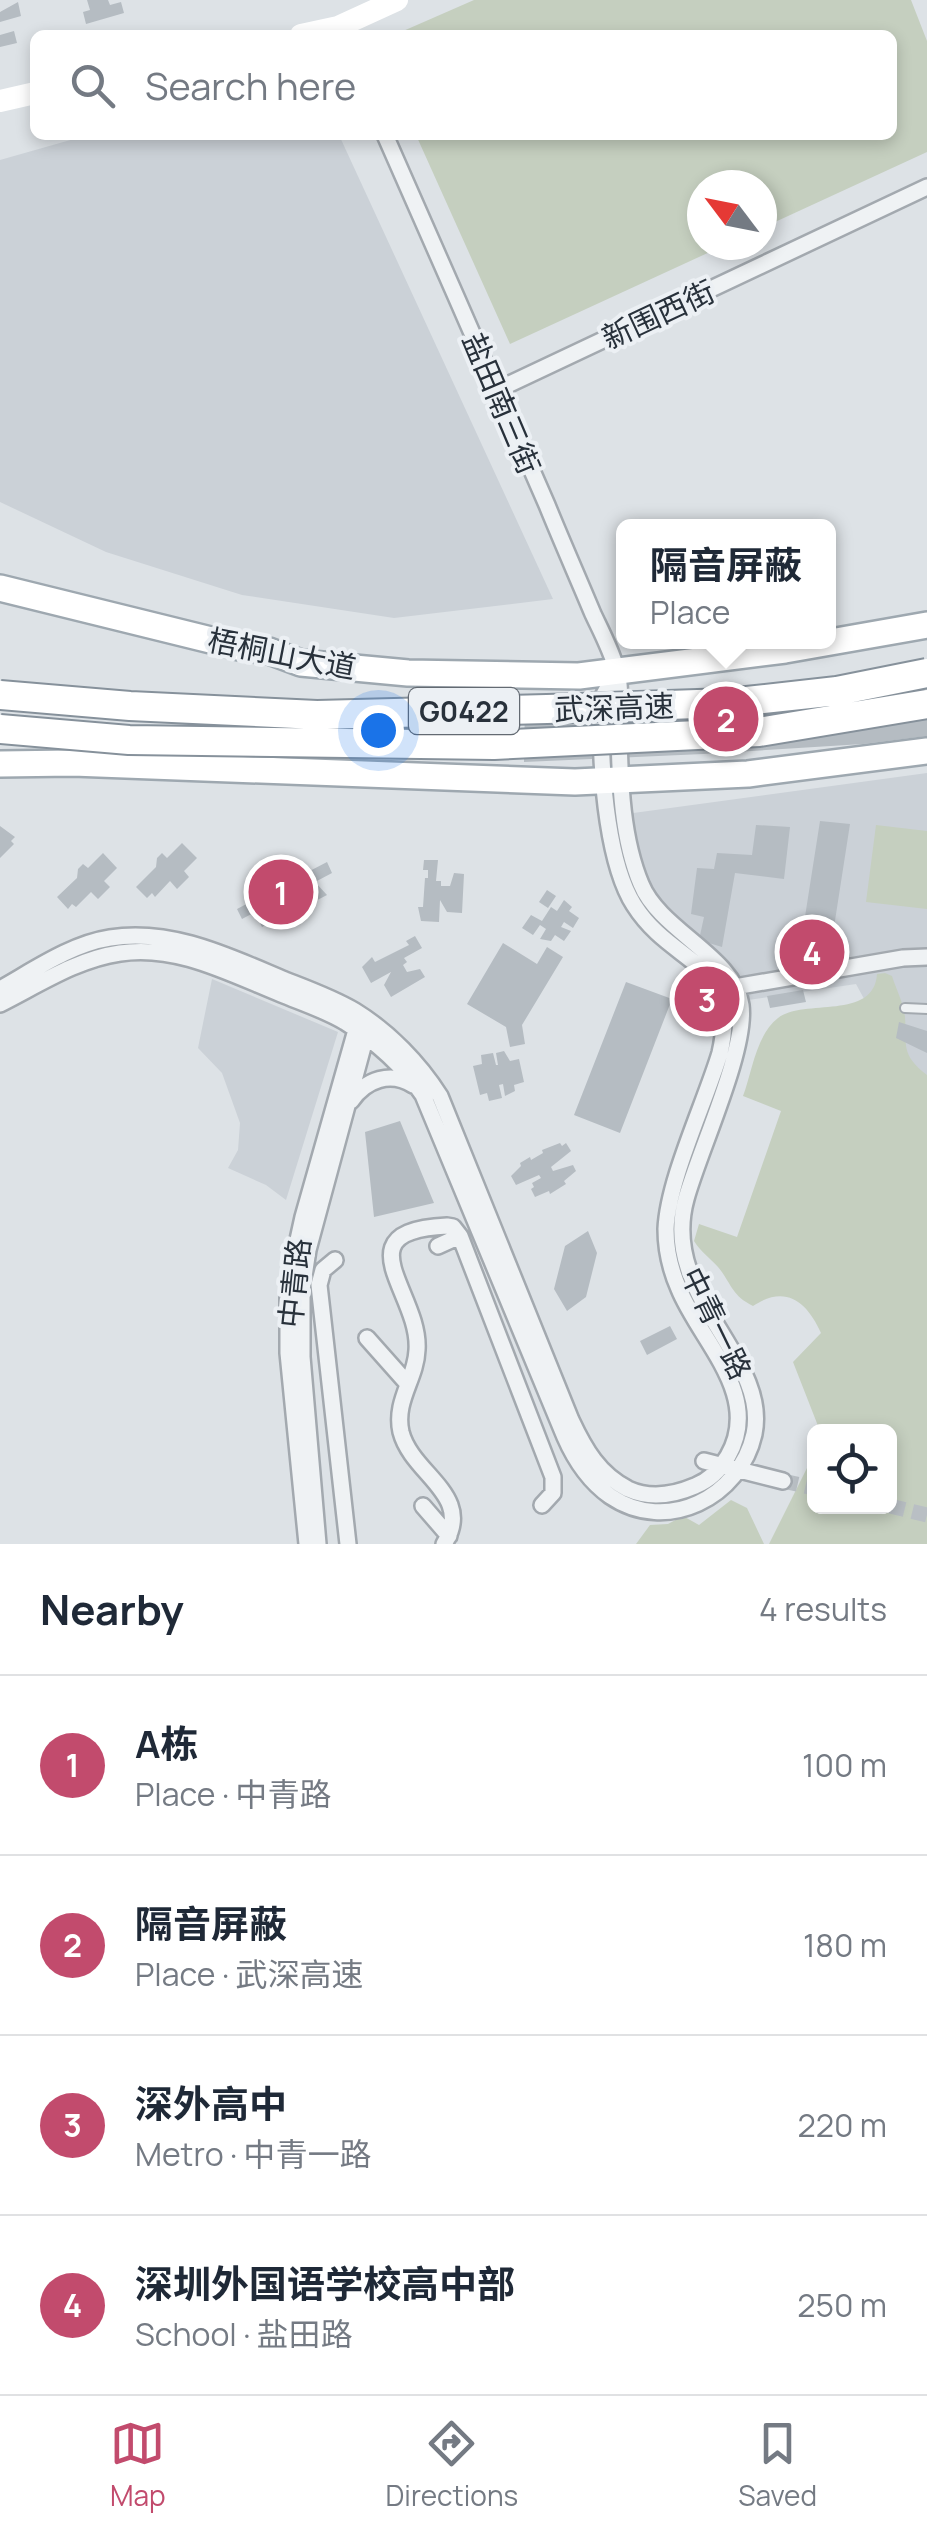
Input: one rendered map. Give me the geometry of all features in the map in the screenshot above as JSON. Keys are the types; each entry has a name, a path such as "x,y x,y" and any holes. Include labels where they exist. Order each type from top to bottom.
{"highway":[{"name":"武深高速","path":"0,696 316,715 547,710 746,701 837,692 927,673"},
{"name":"武深高速","path":"0,729 129,740 494,745 759,732 927,704"}],"main road":[{"name":"梧桐山大道","path":"0,588 269,651 301,663 408,673 579,676 791,649"},
{"name":"梧桐山大道","path":"836,641 927,626"},
{"path":"0,764 73,763 529,782 611,781 748,774 927,751"}],"street":[{"path":"342,30 398,0"},
{"path":"0,100 30,94"},
{"name":"盐田南三街","path":"387,140 618,671"},
{"name":"新围西街","path":"497,390 927,186"},
{"path":"618,671 601,702 611,781 634,864 642,887 662,916 727,988 927,957"},
{"path":"0,988 98,940 124,936 191,944 326,997 363,1029 423,1095 527,1328 596,1465 613,1481 636,1493 659,1496 705,1482 730,1468"},
{"path":"0,1004 93,959 122,952 160,952 223,970 363,1029 416,1063 440,1096 527,1328"},
{"name":"中青一路","path":"727,988 741,1002 740,1030 686,1196 680,1237 701,1301 748,1382 753,1401 753,1436 730,1468"},
{"name":"中青路","path":"306,1544 304,1280 308,1250 348,1108 363,1029"},
{"name":"中青路","path":"318,1544 288,1353 288,1285 303,1217 363,1029"},
{"path":"348,1108 362,1088 384,1078 403,1080 423,1095"},
{"path":"446,1540 454,1524 452,1508 402,1434 400,1408 416,1356 416,1333 392,1265 393,1246 403,1233 440,1226 453,1227 460,1236 553,1476 554,1493 542,1505"},
{"path":"438,1246 460,1236"},
{"path":"335,1260 323,1270 319,1285 348,1544"},
{"path":"501,1341 527,1328"},
{"path":"368,1338 407,1384"},
{"path":"305,1459 337,1454"},
{"path":"704,1462 783,1481"},
{"path":"424,1506 446,1540"}],"lane":[{"path":"906,1008 927,1009"}],"shaded area":[{"path":"70,140 341,140 553,599 394,618 242,595 106,552 0,502 0,160"},
{"path":"927,773 927,1115 856,984 748,1000 721,967 672,936 634,878 626,814"},
{"path":"212,979 338,1032 286,1200 266,1185 228,1168 238,1150 240,1123 222,1073 198,1048"}],"green space":[{"path":"474,0 911,0 927,41 927,152 777,221 777,170 687,170 687,260 692,260 510,344 418,140 897,140 897,30 405,30"},
{"path":"876,825 927,831 927,909 866,902"},
{"path":"877,974 892,976 903,1007 909,1055 927,1075 927,1544 769,1544 807,1468 807,1514 897,1514 897,1424 817,1424 793,1362 821,1333 809,1313 785,1297 753,1306 746,1302 694,1241 699,1224 737,1237 781,1111 743,1096 760,1044 771,1025 790,1012 864,998 873,989"},
{"path":"731,1500 747,1508 764,1544 636,1544 650,1525 668,1524 683,1516 699,1525"}],"building":[{"path":"87,0 108,0 110,5 121,2 124,13 86,24 83,12 90,10"},
{"path":"18,2 21,16 0,22 0,12"},
{"path":"14,31 17,43 0,47 0,35"},
{"path":"927,662 927,736 863,744 524,762 525,702 822,685"},
{"path":"820,821 850,824 834,927 804,923"},
{"path":"756,825 790,827 784,879 735,873 722,947 699,940 704,917 691,914 697,868 714,869 717,853 752,855"},
{"path":"0,826 15,837 11,841 14,844 0,858"},
{"path":"182,843 197,858 184,871 189,877 177,889 170,881 155,897 152,893 147,898 136,887 156,867 162,853 167,858"},
{"path":"103,853 117,868 104,881 110,887 98,899 91,892 76,907 72,904 68,909 57,897 77,878 83,864 88,868"},
{"path":"424,860 438,860 436,881 441,881 441,886 450,886 454,873 464,874 462,913 447,912 440,900 439,922 421,921 418,907 423,907 428,878 428,870 423,870"},
{"path":"327,862 332,873 315,882 327,895 304,907 300,899 306,896 301,888 270,905 281,917 262,927 259,910 242,919 237,909"},
{"path":"547,890 556,896 548,908 539,902"},
{"path":"564,900 572,907 569,911 579,918 573,928 564,922 561,927 571,931 564,941 555,935 551,941 540,939 546,929 540,925 533,935 522,928 531,915 542,921 551,907 557,911"},
{"path":"415,936 422,948 404,958 407,962 403,965 407,972 420,969 425,977 391,997 384,985 391,972 371,983 362,967 372,957 375,962 409,945 406,941"},
{"path":"503,943 537,964 547,947 563,957 522,1025 525,1044 510,1047 506,1027 467,1004"},
{"path":"626,982 672,999 620,1133 574,1115"},
{"path":"803,990 806,1002 770,1008 767,996"},
{"path":"899,1022 927,1031 927,1053 896,1038"},
{"path":"504,1051 510,1061 519,1059 524,1082 514,1085 515,1091 505,1096 503,1084 499,1085 502,1098 489,1101 487,1093 480,1095 473,1066 482,1064 481,1055 493,1053 498,1065 496,1053"},
{"path":"400,1121 434,1203 374,1217 365,1132"},
{"path":"566,1143 571,1151 551,1167 553,1171 573,1165 576,1171 564,1181 566,1184 550,1194 549,1191 535,1197 532,1183 541,1178 539,1175 516,1185 511,1176 520,1163"},
{"path":"588,1231 597,1253 586,1297 567,1311 554,1289 565,1246"},
{"path":"670,1326 677,1339 647,1355 640,1341"}],"tunnel":[{"path":"783,1481 807,1486"},
{"path":"897,1508 927,1515"}],"place":[{"name":"隔音屏蔽","path":"726,719"},
{"name":"A栋","path":"281,892"},
{"name":"深圳外国语学校高中部","path":"812,952"},
{"name":"深外高中","path":"707,999"}]}
